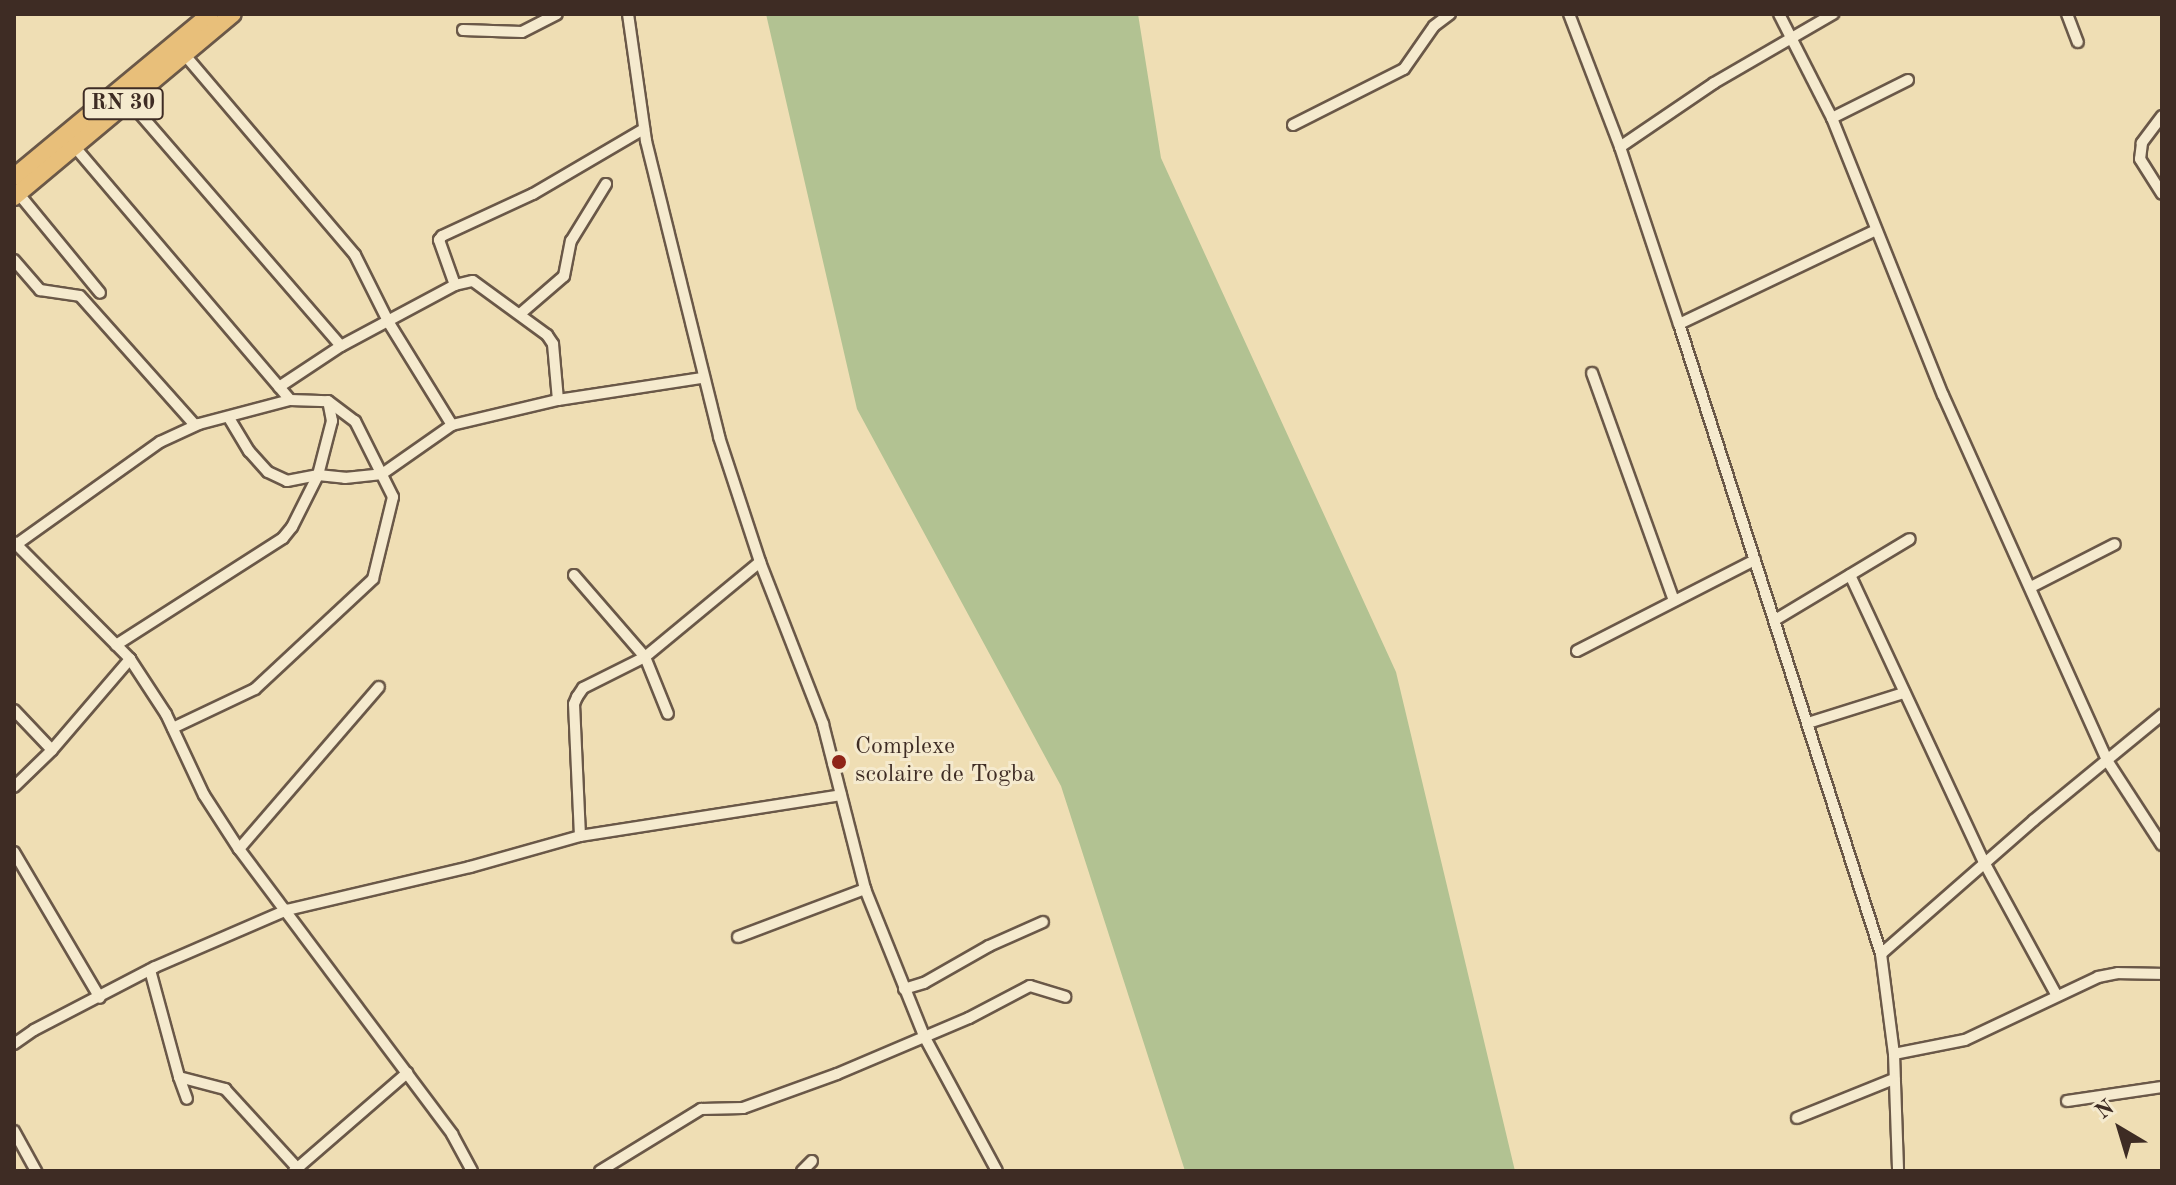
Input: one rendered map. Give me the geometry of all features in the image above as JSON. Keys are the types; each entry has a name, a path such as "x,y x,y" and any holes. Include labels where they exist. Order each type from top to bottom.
{"main road":[{"name":"RN 30","path":"15,189 210,14"},
{"name":"RN 30","path":"15,189 74,146 233,14"}],"street":[{"path":"463,30 522,32 557,14"},
{"path":"628,14 644,129 702,378 760,562 823,724 865,889 924,1036 997,1171"},
{"path":"1293,125 1404,69 1434,26 1450,14"},
{"path":"1569,14 1620,147 1679,324 1881,954 1894,1054 1898,1171"},
{"path":"1779,14 1832,118 1943,395 2108,762 2162,845"},
{"path":"1620,147 1714,83 1833,14"},
{"path":"2067,14 2078,42"},
{"path":"184,54 355,255 389,323 452,425"},
{"path":"1832,118 1908,80"},
{"path":"128,100 341,346"},
{"path":"2162,116 2151,126 2142,143 2140,159 2162,194"},
{"path":"455,285 440,237 533,194 644,129"},
{"path":"74,146 290,400"},
{"path":"520,314 564,276 571,241 606,184"},
{"path":"15,189 100,293"},
{"path":"1679,324 1876,230"},
{"path":"14,260 40,290 80,296 195,425"},
{"path":"279,387 341,346 455,285 473,281 520,314 553,344 558,400"},
{"path":"1592,373 1674,601"},
{"path":"229,418 249,451 268,472 287,481 318,475 345,478 382,474 452,425 558,400 702,378"},
{"path":"173,728 255,689 373,579 393,502 355,421 328,401 290,400 195,425 160,442 17,548 130,659 173,728 204,795 239,849 452,1134 472,1171"},
{"path":"116,645 283,538 300,516 318,475 332,421 328,401"},
{"path":"1775,620 1910,539"},
{"path":"2031,587 2115,544"},
{"path":"1577,651 1755,560"},
{"path":"580,836 574,704 583,688 645,657 760,562"},
{"path":"574,575 645,657 668,714"},
{"path":"1850,575 1985,864 2057,996"},
{"path":"14,787 52,750 130,659"},
{"path":"239,849 379,687"},
{"path":"1808,723 1904,693"},
{"path":"14,710 52,750"},
{"path":"1881,954 2162,715"},
{"path":"14,1044 34,1030 150,970 287,910 470,867 580,836 841,795"},
{"path":"14,852 100,998"},
{"path":"738,937 865,889"},
{"path":"904,989 924,983 989,946 1043,922"},
{"path":"150,970 187,1099"},
{"path":"1894,1054 1965,1040 2108,975 2162,974"},
{"path":"600,1171 701,1109 743,1108 837,1074 1030,986 1065,997"},
{"path":"179,1077 225,1089 297,1170 407,1073"},
{"path":"1797,1118 1894,1079"},
{"path":"2067,1101 2162,1087"},
{"path":"14,1131 36,1171"},
{"path":"802,1171 812,1161"}],"green space":[{"path":"766,14 1138,14 1161,158 1396,672 1515,1171 1185,1171 1061,786 857,409"}],"place":[{"name":"Complexe scolaire de Togba","path":"839,762"}]}
